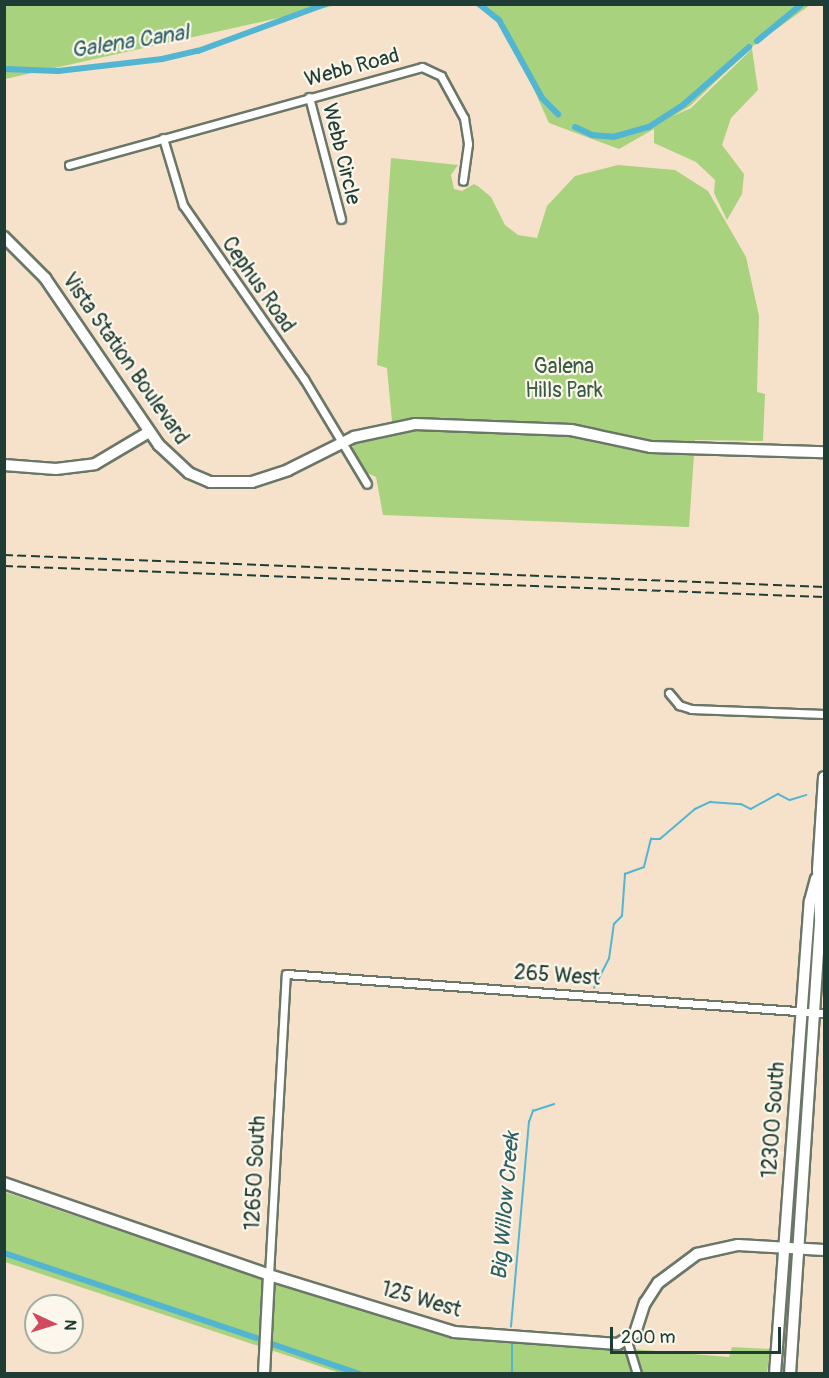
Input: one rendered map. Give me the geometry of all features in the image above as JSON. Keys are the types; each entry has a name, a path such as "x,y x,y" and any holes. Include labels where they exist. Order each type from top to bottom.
{"main road":[{"name":"Vista Station Boulevard","path":"4,237 45,278 149,432 189,473 224,483 273,476 342,442 392,426 415,424 571,430 651,447 825,452"},
{"path":"4,465 56,469 94,464 149,432"},
{"name":"12300 South","path":"790,1374 798,1248 819,1012 818,870 825,777"},
{"name":"12300 South","path":"775,1374 810,901 818,870"},
{"name":"125 West","path":"4,1182 270,1275 454,1332 614,1344 627,1341"},
{"path":"627,1341 637,1329 654,1289 682,1262 729,1245 825,1250"},
{"name":"12650 South","path":"264,1374 270,1275"}],"street":[{"name":"Webb Road","path":"69,165 407,70 433,70 441,76 464,118 468,144 463,181"},
{"name":"Webb Circle","path":"309,97 340,219"},
{"name":"Cephus Road","path":"164,138 183,205 304,379 367,484"},
{"path":"669,693 679,705 691,709 825,714"},
{"name":"265 West","path":"286,974 819,1012"},
{"name":"12650 South","path":"270,1275 286,974"},
{"path":"627,1341 637,1374"}],"green space":[{"path":"5,4 337,5 5,79"},
{"path":"474,5 810,5 753,46 690,106 673,116 691,108 752,49 758,90 731,118 722,145 744,174 742,194 727,220 714,193 715,180 696,162 654,143 654,129 619,149 549,123 504,23"},
{"name":"Galena Hills Park","path":"391,158 458,165 451,175 454,189 462,191 474,184 491,197 505,225 518,235 537,238 547,206 575,176 618,165 675,170 708,191 746,257 759,316 757,392 765,394 763,441 695,440 689,527 383,515 376,477 365,472 352,449 356,442 393,432 387,368 377,365"},
{"path":"5,1192 255,1277 286,1283 438,1333 729,1357 732,1347 770,1349 767,1373 340,1373 5,1262"}],"waterway":[{"name":"Galena Canal","path":"4,69 58,71 162,59 198,51 326,4"},
{"name":"Galena Canal","path":"479,4 499,20 542,98 558,114"},
{"name":"Galena Canal","path":"757,41 802,4"},
{"name":"Galena Canal","path":"575,127 592,135 613,137 649,127 683,105 749,47"},
{"name":"Big Willow Creek","path":"594,988 609,959 614,924 622,916 625,874 644,867 651,839 660,839 695,809 710,802 741,804 751,809 778,794 790,800 806,795"},
{"name":"Big Willow Creek","path":"511,1327 529,1122 533,1111 554,1104"},
{"path":"4,1253 256,1338"},
{"path":"272,1344 359,1374"},
{"name":"Big Willow Creek","path":"512,1345 512,1374"}],"railway":[{"path":"4,555 824,587"},
{"path":"4,566 824,597"}]}
